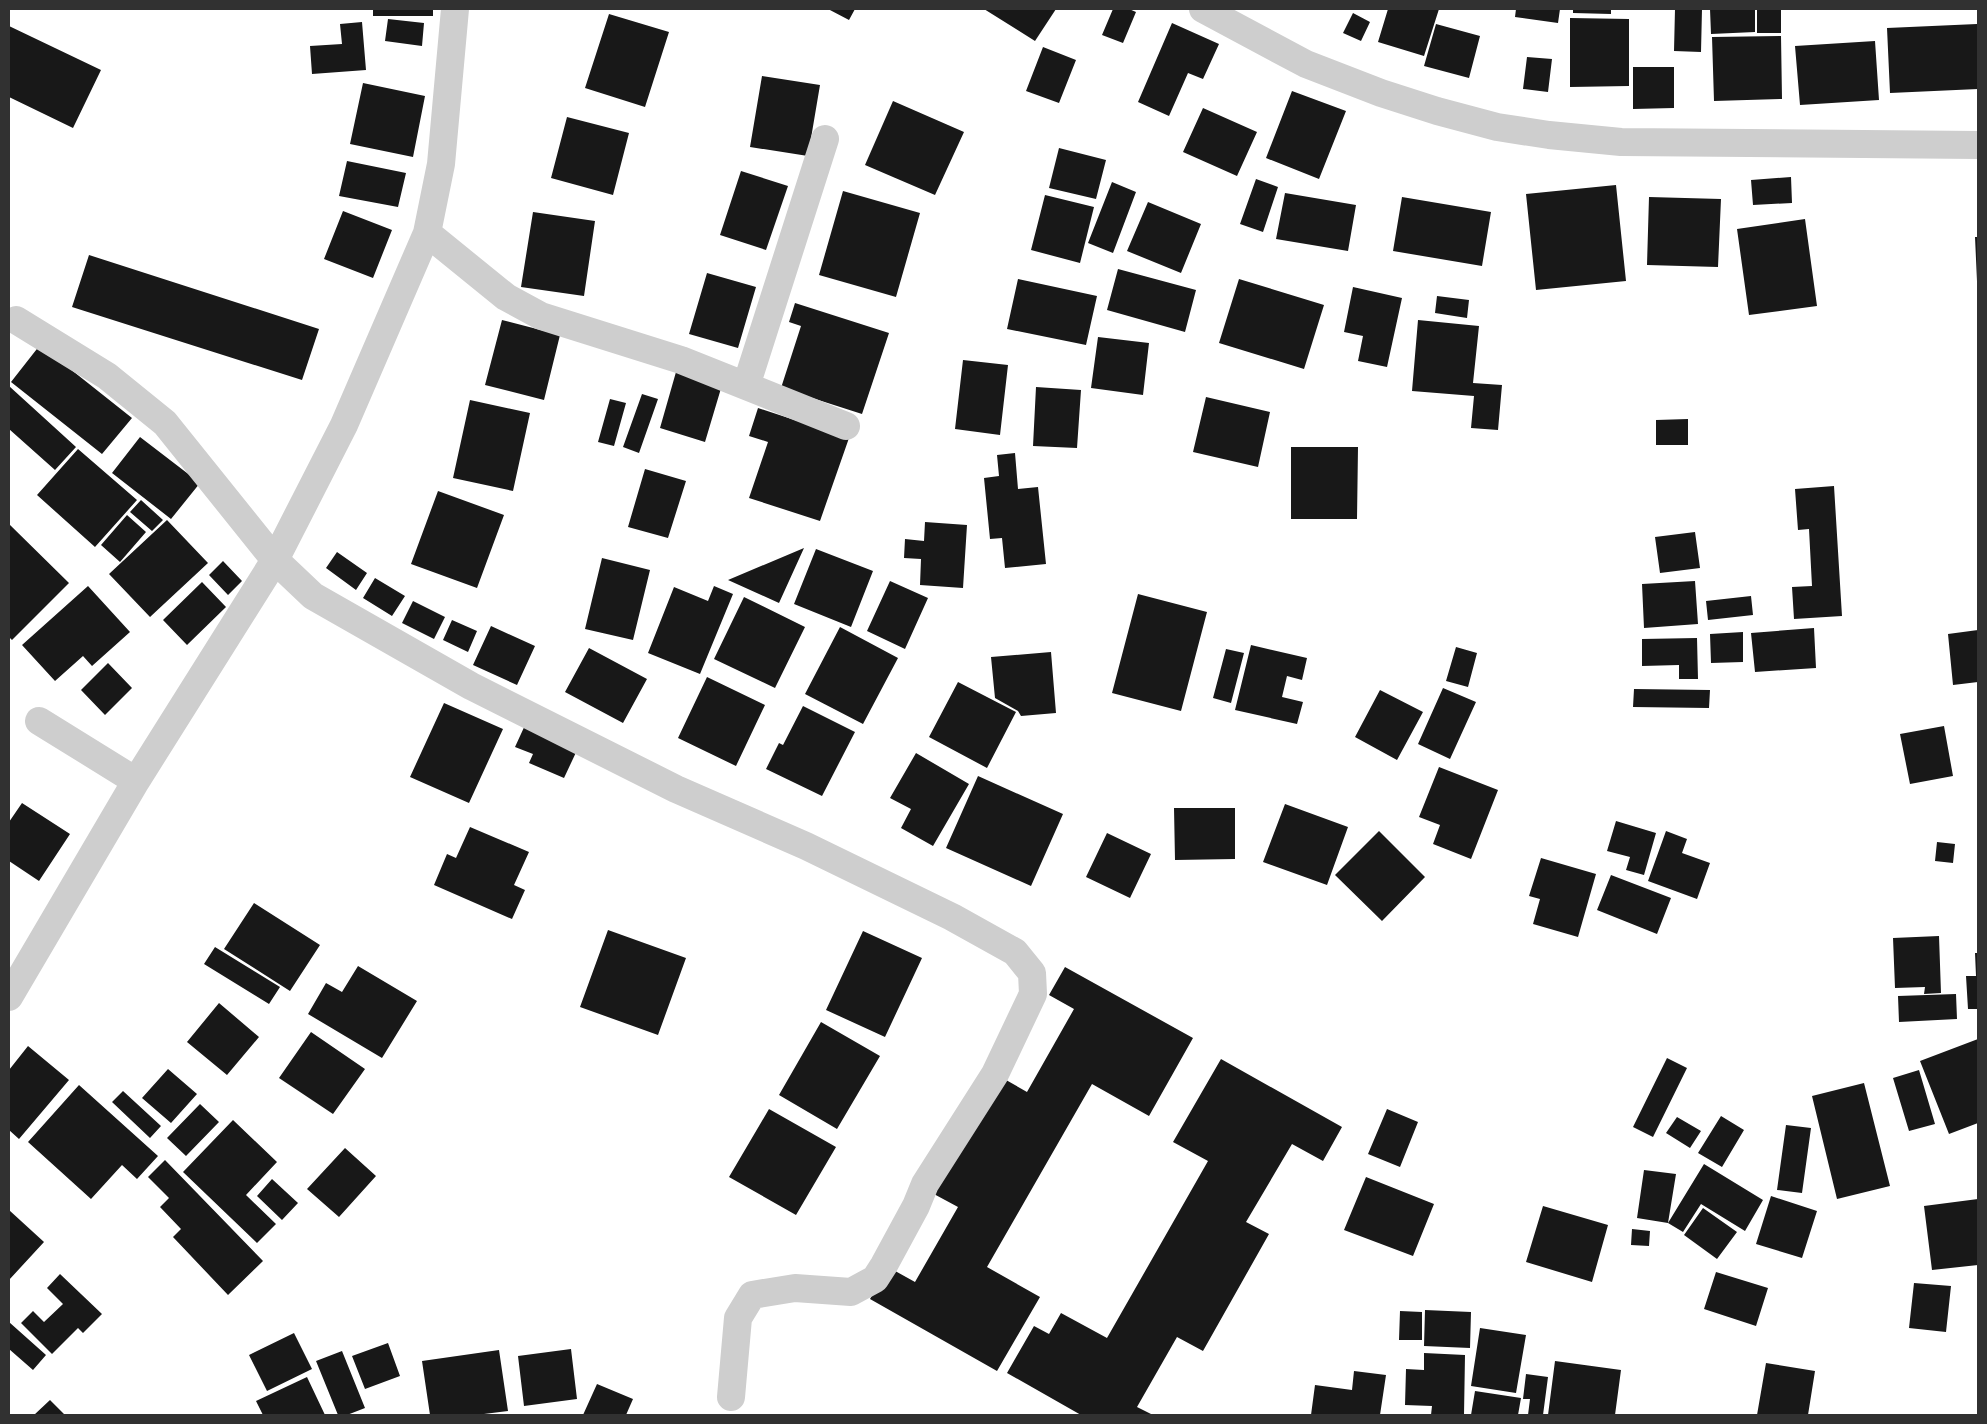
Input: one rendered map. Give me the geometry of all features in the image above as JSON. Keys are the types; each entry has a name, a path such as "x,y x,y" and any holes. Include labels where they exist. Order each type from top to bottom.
{"street":[{"path":"9,997 136,781 275,560 344,425 427,234 441,164 456,9"},
{"path":"1203,9 1306,64 1390,96 1497,127 1549,135 1621,142 1978,145"},
{"path":"746,386 825,139"},
{"path":"427,234 506,297 541,316 681,360 846,426"},
{"path":"16,320 107,376 165,423 275,560 313,596 472,686 676,789 806,846 952,917 1015,952 1032,973 1033,994 995,1074 925,1184 916,1206 889,1256 874,1279 851,1292 795,1288 752,1294 738,1318 731,1397"},
{"path":"39,721 136,781"}],"building":[{"path":"373,9 433,9 433,16 373,16"},
{"path":"828,9 855,9 849,20"},
{"path":"984,9 1056,9 1035,41"},
{"path":"1113,9 1129,9 1136,12 1123,43 1102,35"},
{"path":"1388,9 1439,9 1424,56 1378,42"},
{"path":"1516,9 1560,9 1558,23 1515,17"},
{"path":"1573,9 1611,9 1611,14 1573,13"},
{"path":"1675,9 1702,9 1701,52 1674,51"},
{"path":"1710,9 1755,9 1755,32 1711,34"},
{"path":"1757,9 1781,9 1781,33 1757,33"},
{"path":"1353,13 1370,22 1361,41 1343,33"},
{"path":"609,14 669,32 645,107 585,88"},
{"path":"1570,18 1629,19 1629,86 1570,87"},
{"path":"388,19 424,23 422,46 385,41"},
{"path":"362,22 366,70 312,74 310,46 342,44 340,24"},
{"path":"1172,23 1219,44 1203,79 1188,73 1169,116 1138,102"},
{"path":"1436,24 1480,36 1469,78 1424,66"},
{"path":"1977,24 1978,89 1890,93 1887,28"},
{"path":"9,26 101,70 73,128 9,97"},
{"path":"1781,36 1782,99 1714,101 1712,37"},
{"path":"1875,41 1879,100 1800,105 1795,46"},
{"path":"1043,47 1076,60 1059,103 1026,91"},
{"path":"1527,57 1552,59 1548,92 1523,89"},
{"path":"1633,67 1674,67 1674,108 1633,109"},
{"path":"762,76 820,85 808,156 750,147"},
{"path":"363,83 425,96 413,157 350,144"},
{"path":"1292,91 1346,111 1319,179 1266,158"},
{"path":"893,101 964,132 935,195 865,165"},
{"path":"1203,108 1257,132 1237,176 1183,152"},
{"path":"567,117 629,133 613,195 551,178"},
{"path":"1059,148 1106,160 1096,199 1049,188"},
{"path":"347,161 406,173 398,207 339,196"},
{"path":"741,171 788,186 766,250 720,235"},
{"path":"1791,177 1792,203 1753,205 1751,180"},
{"path":"1256,179 1278,187 1263,232 1240,224"},
{"path":"1112,182 1136,192 1113,253 1088,243"},
{"path":"1616,185 1626,281 1536,290 1526,194"},
{"path":"843,191 920,213 896,297 819,275"},
{"path":"1285,193 1356,205 1348,251 1276,239"},
{"path":"1045,195 1094,207 1080,263 1031,250"},
{"path":"1402,197 1491,212 1482,266 1393,251"},
{"path":"1649,197 1721,199 1718,267 1647,265"},
{"path":"1148,202 1201,224 1181,273 1127,251"},
{"path":"343,211 392,230 373,278 324,259"},
{"path":"533,212 595,221 584,296 521,287"},
{"path":"1805,219 1817,306 1749,315 1737,229"},
{"path":"1975,237 1978,237 1978,281 1977,281"},
{"path":"89,255 319,329 302,380 72,307"},
{"path":"1118,269 1196,290 1185,332 1107,310"},
{"path":"707,273 756,287 738,348 689,334"},
{"path":"1018,279 1097,296 1086,345 1007,329"},
{"path":"1239,279 1324,305 1304,369 1219,343"},
{"path":"1353,287 1402,298 1387,367 1358,361 1363,336 1344,332"},
{"path":"1437,296 1469,300 1467,318 1435,313"},
{"path":"795,303 889,333 862,414 781,388 801,326 789,322"},
{"path":"502,320 560,335 544,400 485,385"},
{"path":"1418,320 1479,326 1473,383 1502,385 1498,430 1471,428 1474,396 1412,391"},
{"path":"1098,337 1149,343 1143,395 1091,388"},
{"path":"40,345 132,418 102,454 11,382"},
{"path":"963,360 1008,365 1000,435 955,429"},
{"path":"676,372 722,385 705,442 660,428"},
{"path":"9,386 76,447 55,470 9,429"},
{"path":"1036,387 1081,390 1077,448 1033,446"},
{"path":"642,394 658,399 639,453 623,447"},
{"path":"1206,397 1270,412 1258,467 1193,452"},
{"path":"610,399 626,403 614,446 598,442"},
{"path":"470,400 530,413 513,491 453,478"},
{"path":"758,408 849,438 820,521 749,498 768,442 749,436"},
{"path":"1688,419 1688,445 1656,445 1656,420"},
{"path":"140,437 200,483 171,519 112,473"},
{"path":"1291,447 1358,447 1357,519 1291,519"},
{"path":"78,449 137,500 95,547 37,495"},
{"path":"1015,453 1018,489 1038,487 1046,564 1005,568 1002,538 990,539 984,478 999,476 997,455"},
{"path":"645,469 686,481 668,538 628,527"},
{"path":"1834,486 1842,616 1794,619 1792,587 1812,586 1809,529 1798,530 1795,489"},
{"path":"438,491 504,515 477,588 411,564"},
{"path":"141,500 163,520 152,531 130,512"},
{"path":"127,515 146,532 120,562 101,545"},
{"path":"167,520 208,563 150,617 109,574"},
{"path":"925,522 967,525 963,588 920,585 921,559 904,558 905,539 924,541"},
{"path":"9,524 69,583 12,640 9,637"},
{"path":"1695,532 1700,568 1660,573 1655,537"},
{"path":"804,548 779,603 728,580"},
{"path":"816,549 873,571 851,627 794,604"},
{"path":"337,552 367,573 356,590 326,568"},
{"path":"602,558 650,570 633,640 585,629"},
{"path":"223,561 242,581 228,595 209,575"},
{"path":"375,578 405,596 392,616 363,598"},
{"path":"890,581 928,598 905,649 867,631"},
{"path":"1695,581 1698,624 1644,628 1642,584"},
{"path":"202,582 226,607 187,645 163,620"},
{"path":"88,586 130,632 92,666 83,656 55,681 22,645"},
{"path":"714,586 733,594 700,674 648,653 674,587 708,601"},
{"path":"1138,594 1207,612 1181,711 1112,693"},
{"path":"1751,596 1753,615 1708,620 1706,601"},
{"path":"744,597 805,627 775,688 714,659"},
{"path":"413,601 445,617 434,639 402,623"},
{"path":"452,620 477,631 468,652 443,640"},
{"path":"491,626 535,646 517,685 473,665"},
{"path":"840,627 898,658 863,724 805,694"},
{"path":"1814,628 1816,668 1755,672 1751,633"},
{"path":"1978,630 1978,682 1953,685 1948,634"},
{"path":"1743,632 1743,662 1711,663 1710,634"},
{"path":"1697,638 1698,679 1679,679 1679,665 1642,666 1642,639"},
{"path":"1251,645 1307,658 1302,680 1287,676 1282,697 1303,702 1297,724 1235,710"},
{"path":"1456,647 1477,653 1468,687 1446,681"},
{"path":"589,648 647,679 623,723 565,692"},
{"path":"1226,649 1244,653 1231,703 1213,698"},
{"path":"1051,652 1056,713 1021,716 1018,711 995,698 991,657"},
{"path":"108,663 132,688 105,715 81,690"},
{"path":"707,677 765,705 736,766 678,738"},
{"path":"958,682 1016,712 987,768 929,737"},
{"path":"1443,688 1476,702 1450,759 1418,744"},
{"path":"1634,689 1710,690 1709,708 1633,707"},
{"path":"1380,690 1423,712 1397,760 1355,737"},
{"path":"444,703 503,729 469,803 410,777"},
{"path":"803,706 855,732 822,796 766,769 779,743 783,745"},
{"path":"526,723 579,746 564,778 529,763 533,754 515,747"},
{"path":"1944,726 1953,776 1910,784 1900,734"},
{"path":"916,753 969,784 933,846 901,828 911,809 890,798"},
{"path":"1439,767 1498,790 1471,859 1433,844 1440,825 1419,817"},
{"path":"978,776 1063,814 1031,886 946,848"},
{"path":"22,803 70,834 39,881 9,861 9,822"},
{"path":"1285,804 1348,827 1327,885 1263,862"},
{"path":"1174,808 1235,808 1235,859 1175,860"},
{"path":"1616,821 1656,833 1644,875 1626,870 1630,857 1607,851"},
{"path":"470,827 529,852 514,885 525,890 512,919 434,885 447,854 456,858"},
{"path":"1379,831 1425,877 1382,921 1335,875"},
{"path":"1666,831 1687,839 1682,853 1710,863 1697,899 1648,881"},
{"path":"1107,833 1151,854 1130,898 1086,877"},
{"path":"1937,842 1955,844 1953,863 1935,861"},
{"path":"1541,858 1596,874 1578,937 1533,924 1540,899 1529,896"},
{"path":"1611,875 1671,898 1657,934 1597,910"},
{"path":"254,903 320,945 290,991 224,949"},
{"path":"608,930 686,958 658,1035 580,1007"},
{"path":"863,931 922,958 885,1037 826,1010"},
{"path":"1939,936 1941,993 1924,994 1925,987 1895,988 1893,938"},
{"path":"215,947 280,987 269,1004 204,964"},
{"path":"1975,953 1978,953 1978,1009 1968,1009 1966,976 1976,976"},
{"path":"358,966 417,1001 382,1058 308,1014 326,983 342,992"},
{"path":"1065,967 1193,1038 1149,1116 1092,1084 987,1267 1040,1297 997,1371 870,1299 888,1267 915,1282 958,1207 932,1193 999,1076 1027,1092 1074,1009 1049,995"},
{"path":"1956,994 1957,1019 1899,1022 1898,996"},
{"path":"219,1003 259,1037 227,1075 187,1042"},
{"path":"821,1022 880,1056 837,1129 779,1095"},
{"path":"311,1032 365,1069 333,1114 279,1078"},
{"path":"1978,1039 1978,1123 1949,1134 1920,1061"},
{"path":"28,1046 69,1080 19,1139 9,1130 9,1070"},
{"path":"1667,1058 1687,1068 1653,1137 1633,1127"},
{"path":"1221,1059 1342,1127 1323,1161 1292,1144 1246,1222 1269,1234 1203,1351 1177,1337 1137,1407 1153,1415 1081,1415 1007,1373 1034,1326 1049,1334 1061,1313 1107,1338 1208,1161 1173,1142"},
{"path":"168,1069 197,1094 171,1123 142,1098"},
{"path":"1919,1070 1935,1124 1909,1131 1893,1078"},
{"path":"1864,1083 1890,1186 1837,1199 1812,1096"},
{"path":"79,1085 158,1156 137,1179 122,1165 91,1199 28,1142"},
{"path":"123,1091 161,1126 150,1138 112,1102"},
{"path":"200,1104 219,1122 186,1156 167,1138"},
{"path":"769,1109 836,1147 796,1215 729,1177"},
{"path":"1387,1109 1418,1122 1400,1167 1368,1154"},
{"path":"1721,1116 1744,1130 1722,1167 1698,1153"},
{"path":"1677,1117 1701,1131 1690,1148 1666,1133"},
{"path":"233,1120 277,1162 246,1195 276,1224 257,1243 183,1172"},
{"path":"1786,1125 1811,1128 1802,1193 1777,1190"},
{"path":"345,1148 376,1176 339,1217 307,1189"},
{"path":"165,1160 263,1261 228,1295 173,1237 181,1229 160,1207 169,1198 148,1177"},
{"path":"1704,1164 1763,1200 1745,1231 1701,1204 1683,1232 1668,1223"},
{"path":"1644,1170 1676,1174 1668,1223 1637,1218"},
{"path":"1366,1177 1434,1204 1413,1256 1344,1230"},
{"path":"272,1179 298,1203 282,1220 257,1196"},
{"path":"1771,1196 1817,1211 1802,1258 1756,1244"},
{"path":"1978,1199 1978,1265 1932,1270 1924,1206"},
{"path":"1543,1206 1608,1225 1592,1282 1526,1262"},
{"path":"1703,1208 1737,1232 1717,1259 1684,1235"},
{"path":"9,1210 44,1242 9,1280"},
{"path":"1632,1229 1650,1231 1649,1246 1631,1245"},
{"path":"1716,1272 1768,1288 1756,1326 1704,1309"},
{"path":"60,1274 102,1314 83,1333 78,1328 52,1354 21,1323 33,1311 44,1322 63,1304 47,1288"},
{"path":"1914,1283 1951,1286 1946,1332 1909,1328"},
{"path":"1425,1310 1471,1312 1470,1348 1424,1346"},
{"path":"1400,1311 1422,1312 1422,1340 1399,1340"},
{"path":"9,1322 46,1355 33,1370 9,1349"},
{"path":"1480,1328 1526,1335 1516,1393 1471,1386"},
{"path":"294,1333 312,1369 267,1391 249,1355"},
{"path":"388,1343 400,1376 365,1389 352,1356"},
{"path":"571,1349 577,1399 524,1406 518,1356"},
{"path":"499,1350 508,1411 476,1415 430,1415 422,1361"},
{"path":"342,1351 365,1408 347,1415 338,1415 316,1361"},
{"path":"1424,1353 1465,1355 1464,1415 1431,1415 1432,1406 1405,1405 1406,1369 1424,1370"},
{"path":"1555,1361 1621,1370 1615,1415 1548,1415"},
{"path":"1766,1363 1815,1371 1808,1415 1757,1415"},
{"path":"1354,1371 1386,1375 1380,1415 1311,1415 1315,1385 1352,1390"},
{"path":"1526,1374 1548,1377 1543,1415 1528,1415 1530,1399 1523,1399"},
{"path":"307,1377 325,1415 263,1415 256,1401"},
{"path":"597,1384 633,1399 626,1415 583,1415"},
{"path":"1475,1391 1521,1398 1518,1415 1471,1415"},
{"path":"50,1400 65,1415 34,1415"}]}
